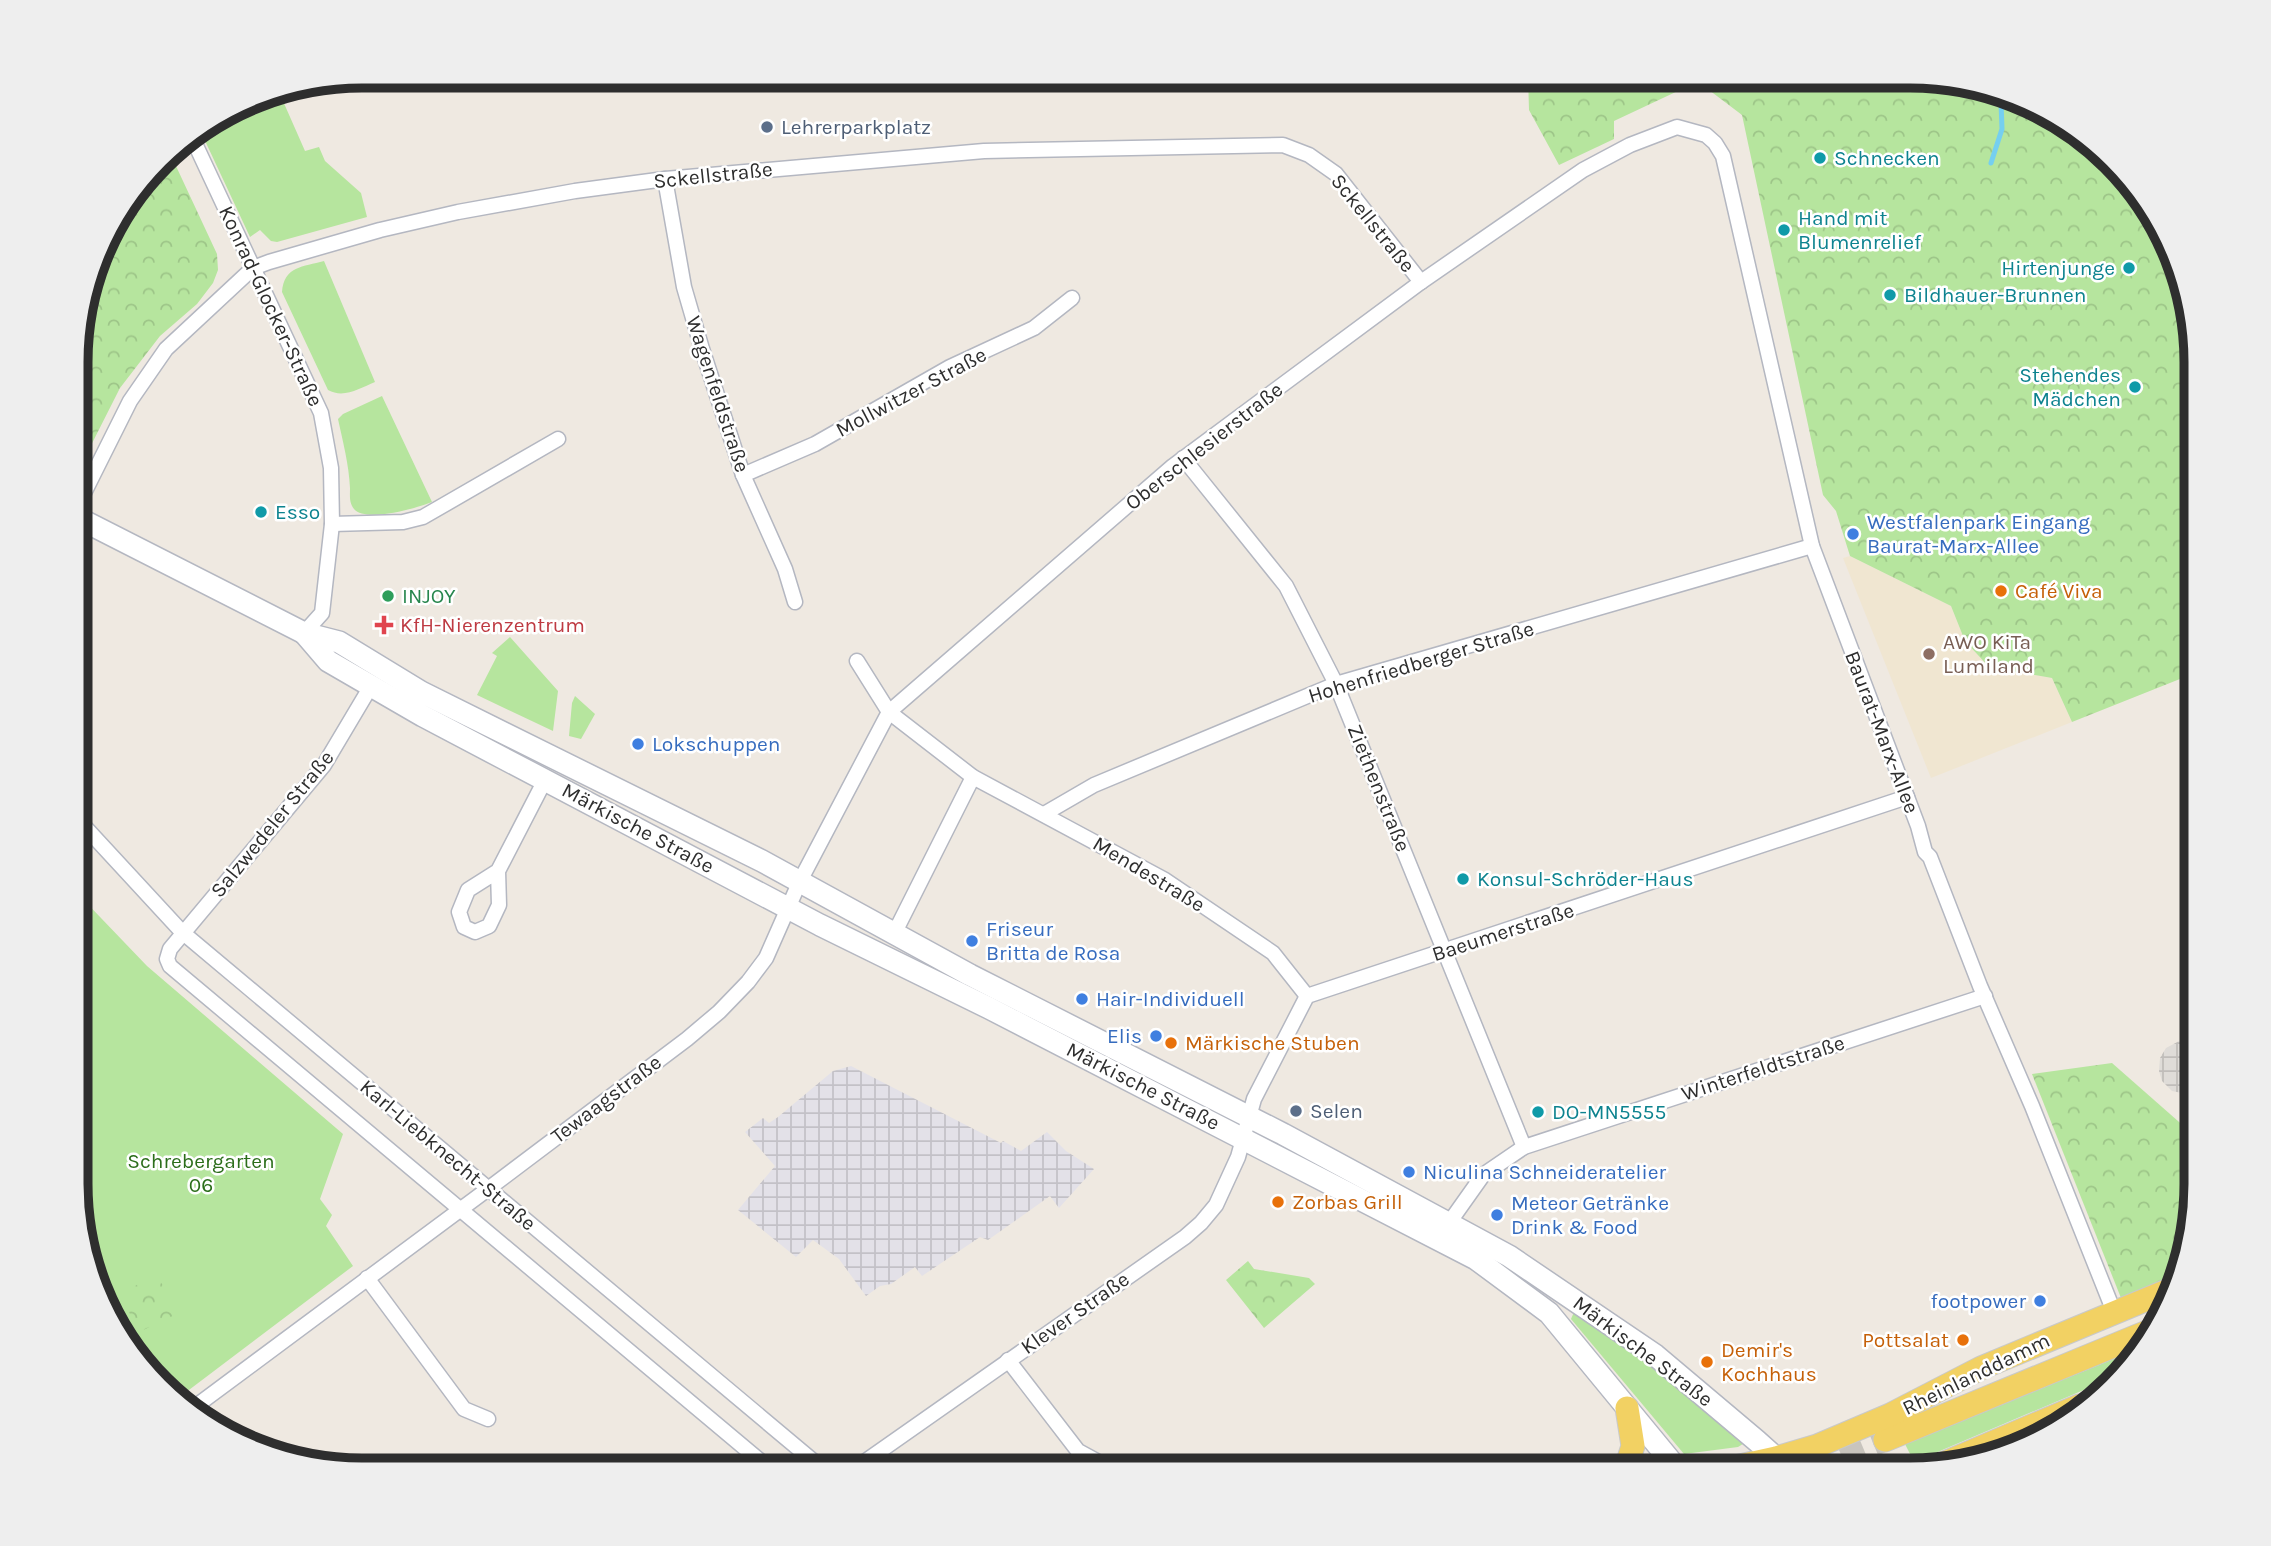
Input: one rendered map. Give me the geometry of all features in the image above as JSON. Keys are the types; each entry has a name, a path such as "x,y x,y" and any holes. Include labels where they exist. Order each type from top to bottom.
{"main road":[{"name":"Märkische Straße","path":"88,523 304,633 339,642 421,692 800,881 894,934 1250,1117 1509,1256 1655,1355 1773,1458"},
{"name":"Märkische Straße","path":"304,633 328,661 423,716 789,909 989,1007 1456,1247 1497,1272 1549,1313 1668,1458"},
{"name":"Rheinlanddamm","path":"1792,1458 1890,1415 1981,1367 2161,1293"},
{"name":"Rheinlanddamm","path":"1885,1440 2138,1336"},
{"path":"1627,1408 1633,1446 1629,1458"},
{"path":"1975,1450 2056,1416"}],"street":[{"name":"Oberschlesierstraße","path":"800,881 889,712 1184,458 1421,282 1557,186 1630,145 1677,127 1706,135"},
{"name":"Baurat-Marx-Allee","path":"1706,135 1723,156 1812,547 1918,826 1925,852 1930,857 2114,1312"},
{"name":"Konrad-Glocker-Straße","path":"195,144 321,414 331,468 332,524 322,613 304,633"},
{"name":"Sckellstraße","path":"88,485 130,401 166,349 253,268 370,233 458,212 575,191 665,179 984,151 1283,145 1310,155 1336,174 1421,282"},
{"name":"Wagenfeldstraße","path":"665,179 684,287 743,475 785,569 795,601"},
{"name":"Mollwitzer Straße","path":"743,475 815,444 950,367 1034,328 1072,298"},
{"path":"332,524 403,522 423,517 558,439"},
{"name":"Ziethenstraße","path":"1184,458 1286,586 1336,684 1524,1147"},
{"name":"Hohenfriedberger Straße","path":"1044,814 1094,785 1336,684 1812,547"},
{"name":"Mendestraße","path":"857,661 889,712 973,777 1165,880 1273,953 1307,996"},
{"name":"Salzwedeler Straße","path":"167,959 170,949 182,932 324,765 371,686"},
{"path":"894,934 973,777"},
{"name":"Märkische Straße","path":"498,871 545,780"},
{"name":"Baeumerstraße","path":"1307,996 1907,797"},
{"name":"Karl-Liebknecht-Straße","path":"88,830 182,932 810,1458"},
{"name":"Tewaagstraße","path":"198,1404 459,1211 719,1012 748,982 766,958 800,881"},
{"name":"Karl-Liebknecht-Straße","path":"167,959 170,966 459,1211 757,1458"},
{"path":"1250,1117 1255,1099 1307,996"},
{"name":"Winterfeldtstraße","path":"1449,1223 1483,1175 1524,1147 1985,996"},
{"name":"Klever Straße","path":"870,1458 1185,1237 1201,1223 1216,1205 1250,1117"},
{"path":"367,1278 464,1409 488,1419"},
{"path":"1008,1360 1078,1451 1090,1458"}],"shaded area":[{"name":"AWO KiTa Lumiland","path":"1850,556 1951,606 1965,641 1989,667 2052,678 2072,722 1931,778 1843,558"},
{"path":"2184,1039 2184,1094 2172,1091 2162,1081 2159,1071 2160,1058 2166,1048"},
{"path":"851,1066 1021,1151 1047,1132 1066,1151 1094,1169 1059,1208 1050,1196 988,1240 980,1237 922,1276 915,1267 891,1284 880,1286 866,1296 839,1259 813,1240 796,1257 738,1210 775,1166 745,1132 763,1118 769,1123 778,1117 833,1071"}],"green space":[{"path":"1528,88 1927,88 1963,93 2014,108 2062,134 2090,156 2127,195 2147,225 2163,257 2178,308 2184,362 2184,677 2072,722 2052,678 1989,667 1965,641 1951,606 1850,556 1836,511 1823,495 1742,115 1709,90 1680,90 1614,121 1614,139 1559,165 1529,110"},
{"path":"282,100 305,151 319,147 325,161 361,193 367,217 277,242 271,241 260,230 250,237 204,138 240,116"},
{"path":"174,162 217,254 218,270 213,283 197,304 160,336 120,388 88,451 88,344 93,308 102,274 116,240 134,209"},
{"path":"324,261 375,382 346,393 328,390 282,292 286,277 291,272"},
{"path":"382,396 432,502 392,513 369,515 360,513 351,504 347,462 338,419 343,414"},
{"path":"510,637 558,691 553,731 477,695 497,656 492,653"},
{"path":"575,696 595,714 581,739 569,736"},
{"name":"Schrebergarten 06","path":"88,904 147,966 343,1134 320,1199 332,1215 326,1226 353,1266 185,1393 144,1351 124,1321 108,1289 90,1220"},
{"path":"2112,1063 2184,1126 2181,1220 2167,1279 2121,1298 2032,1074"},
{"path":"1248,1261 1254,1269 1309,1278 1315,1284 1264,1328 1226,1280"},
{"path":"155,1275 183,1311 137,1333 122,1293"},
{"path":"1575,1310 1686,1391 1746,1442 1738,1447 1684,1454 1571,1319"},
{"path":"2124,1355 2095,1385 1923,1458 1912,1458 1905,1444"}],"waterway":[{"path":"1991,163 2002,129 2001,103"}],"tunnel":[{"path":"1842,1458 1885,1440"}],"place":[{"name":"Lehrerparkplatz","path":"767,127"},
{"name":"Schnecken","path":"1820,158"},
{"name":"Hand mit Blumenrelief","path":"1784,230"},
{"name":"Hirtenjunge","path":"2129,268"},
{"name":"Bildhauer-Brunnen","path":"1890,295"},
{"name":"Stehendes Mädchen","path":"2135,387"},
{"name":"Esso","path":"261,512"},
{"name":"Westfalenpark Eingang Baurat-Marx-Allee","path":"1853,534"},
{"name":"Café Viva","path":"2001,591"},
{"name":"INJOY","path":"388,596"},
{"name":"KfH-Nierenzentrum","path":"384,625"},
{"name":"AWO KiTa Lumiland","path":"1929,654"},
{"name":"Lokschuppen","path":"638,744"},
{"name":"Konsul-Schröder-Haus","path":"1463,879"},
{"name":"Friseur Britta de Rosa","path":"972,941"},
{"name":"Hair-Individuell","path":"1082,999"},
{"name":"Elis","path":"1156,1036"},
{"name":"Märkische Stuben","path":"1171,1043"},
{"name":"Selen","path":"1296,1111"},
{"name":"DO-MN5555","path":"1538,1112"},
{"name":"Niculina Schneideratelier","path":"1409,1172"},
{"name":"Zorbas Grill","path":"1278,1202"},
{"name":"Meteor Getränke Drink & Food","path":"1497,1215"},
{"name":"footpower","path":"2040,1301"},
{"name":"Pottsalat","path":"1963,1340"},
{"name":"Demir's Kochhaus","path":"1707,1362"}]}
